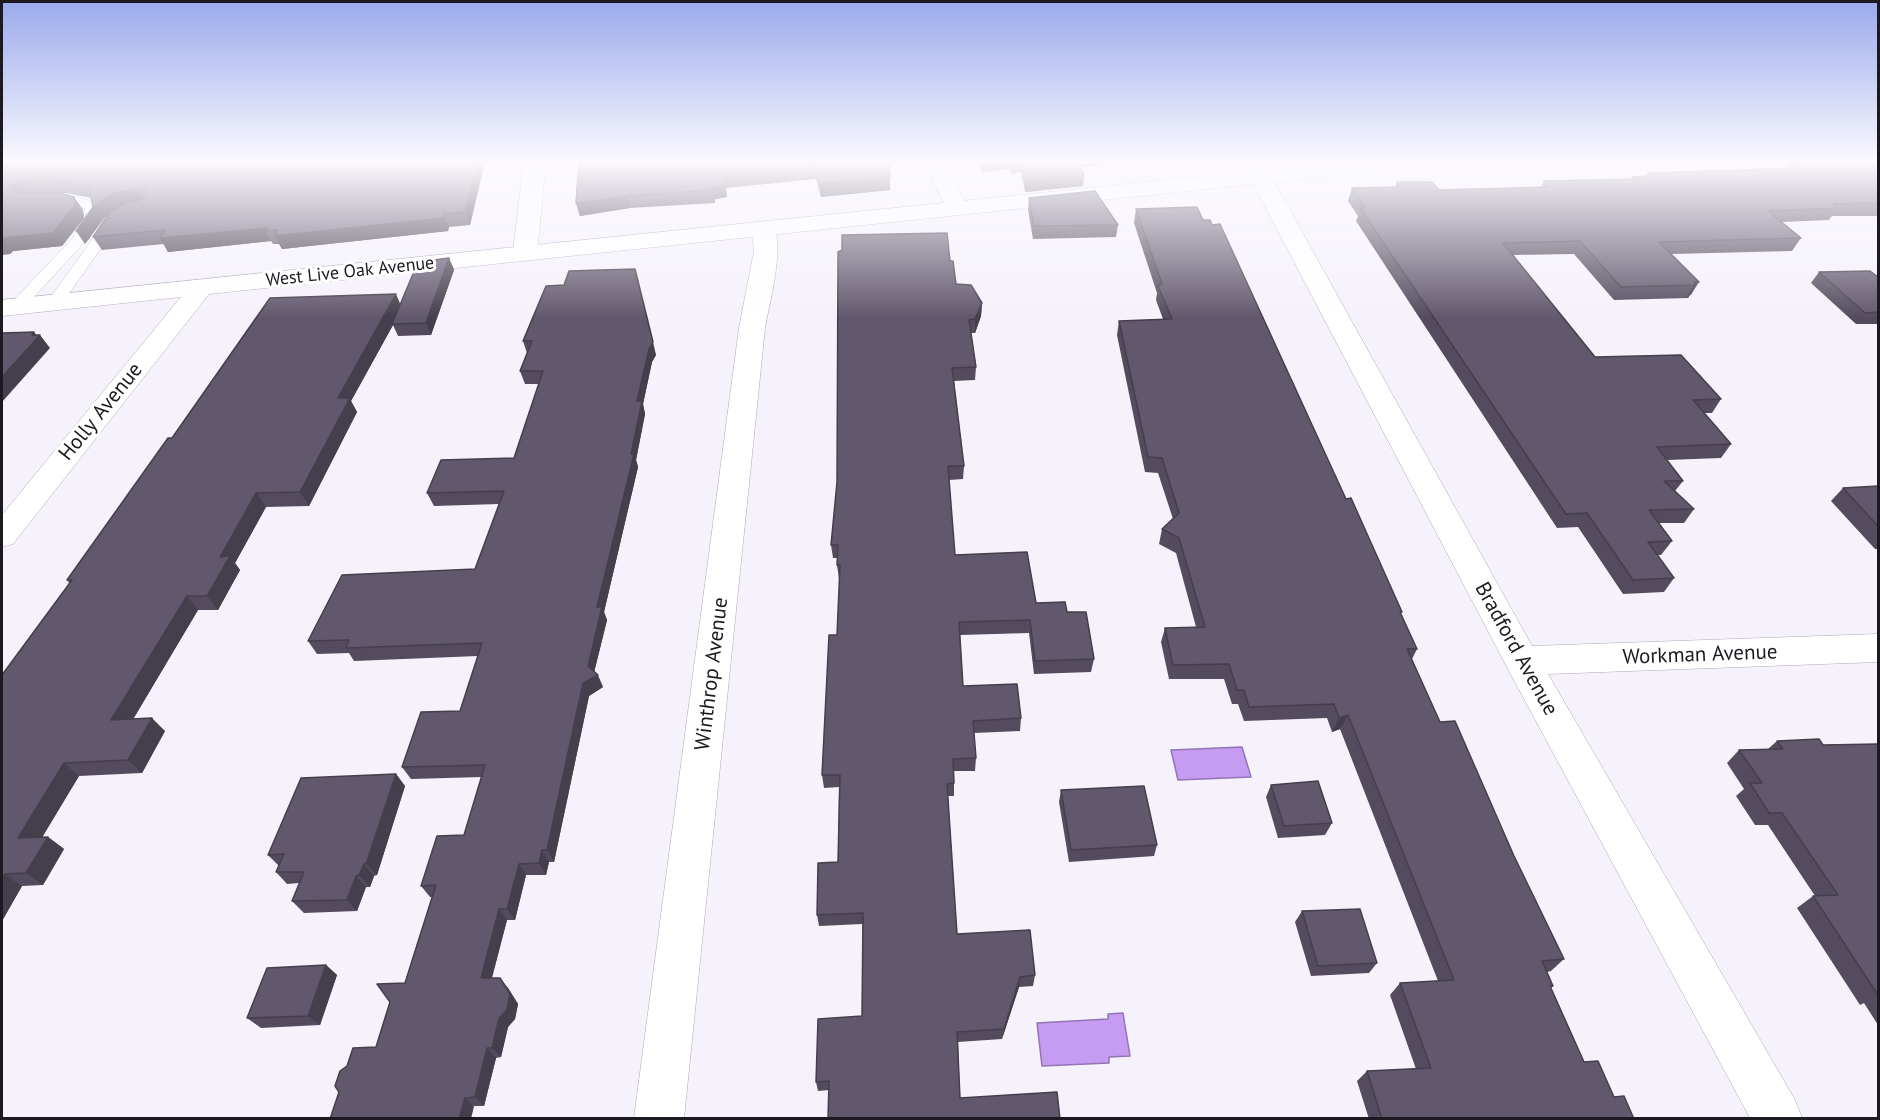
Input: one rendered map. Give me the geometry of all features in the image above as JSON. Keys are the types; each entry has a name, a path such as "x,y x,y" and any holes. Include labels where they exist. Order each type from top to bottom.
{"street":[{"path":"525,253 529,213"},
{"name":"West Live Oak Avenue","path":"9,307 909,213"},
{"name":"Bradford Avenue","path":"1280,213 1522,662 1777,1119"},
{"name":"Winthrop Avenue","path":"659,1119 752,328 766,251 764,229"},
{"name":"Holly Avenue","path":"2,536 201,288"},
{"name":"Workman Avenue","path":"1522,662 1878,648"}],"lane":[{"path":"9,307 76,243 93,219 93,213"},
{"path":"56,302 90,250 117,216 123,213"}],"shaded area":[{"path":"1242,747 1251,777 1178,780 1171,750"},
{"path":"1123,1013 1130,1056 1109,1057 1109,1063 1042,1066 1037,1023 1108,1019 1108,1014"}],"building":[{"path":"2,213 69,213 53,233 3,238 2,240"},
{"path":"109,213 452,213 444,214 443,218 275,236 278,230 266,231 267,228 160,238 165,230 93,237"},
{"path":"1032,213 1110,213 1118,225 1034,226"},
{"path":"1137,213 1200,213 1203,220 1210,220 1212,225 1220,224 1346,499 1351,498 1402,612 1400,612 1417,649 1407,649 1440,722 1455,721 1514,856 1564,959 1542,961 1553,986 1550,986 1584,1062 1598,1061 1614,1097 1624,1096 1634,1119 1382,1119 1367,1071 1431,1068 1400,983 1454,980 1348,715 1339,718 1334,704 1249,707 1244,690 1237,690 1229,664 1173,665 1165,628 1205,627 1179,538 1162,529 1179,513 1162,458 1148,457 1119,321 1172,319 1158,286 1162,284"},
{"path":"1364,213 1771,213 1801,238 1659,242 1699,282 1694,282 1696,285 1621,287 1580,241 1503,243 1595,357 1681,355 1721,399 1693,400 1731,444 1657,447 1683,481 1664,481 1694,509 1649,510 1672,541 1648,542 1674,578 1633,580 1587,513 1566,514"},
{"path":"947,233 950,261 953,261 956,284 971,285 982,303 975,319 969,320 976,367 952,368 964,466 948,466 955,555 1027,552 1036,603 1065,602 1067,612 1086,612 1094,659 1035,661 1030,620 959,622 963,686 1017,684 1021,718 973,721 976,758 953,759 954,783 947,784 957,934 1030,930 1035,975 1020,977 1004,1029 957,1032 960,1098 1057,1092 1060,1119 828,1119 829,1081 816,1082 818,1019 862,1016 863,913 817,915 818,863 838,862 840,775 822,775 829,635 837,635 840,565 837,565 838,545 831,545 837,482 838,252 842,250 842,235"},
{"path":"449,258 426,323 392,324 418,262"},
{"path":"635,269 653,342 649,349 637,401 642,401 631,454 634,454 597,607 602,607 588,666 598,675 583,683 547,850 542,850 539,863 519,864 507,909 499,909 481,978 500,978 510,994 507,1010 499,1018 492,1048 487,1048 475,1097 465,1098 459,1119 330,1119 339,1092 335,1086 340,1071 347,1066 353,1048 376,1047 390,1002 377,984 405,983 436,885 421,886 437,836 464,835 485,765 402,767 421,712 460,711 482,643 346,648 349,640 308,641 342,575 475,569 504,491 427,493 441,460 514,458 543,371 520,371 532,341 523,341 546,286 564,285 569,271"},
{"path":"1870,271 1878,277 1878,312 1865,313 1819,272"},
{"path":"396,294 338,398 350,398 300,492 256,493 220,557 230,556 207,596 187,596 111,720 152,718 128,760 64,763 18,838 48,837 26,873 5,874 2,880 2,675 72,580 67,580 168,438 172,438 270,298"},
{"path":"34,332 32,335 40,335 2,377 2,333"},
{"path":"1878,486 1878,526 1843,488"},
{"path":"1819,739 1823,745 1878,744 1878,995 1813,896 1838,895 1782,813 1769,813 1750,783 1762,783 1739,750 1783,749 1777,741"},
{"path":"396,774 366,864 356,876 347,900 292,901 304,872 276,872 284,854 268,855 301,778"},
{"path":"1318,781 1332,823 1284,826 1271,785"},
{"path":"1144,786 1157,845 1071,850 1061,790"},
{"path":"1360,909 1377,963 1318,966 1302,911"},
{"path":"326,965 308,1016 247,1018 267,968"}]}
